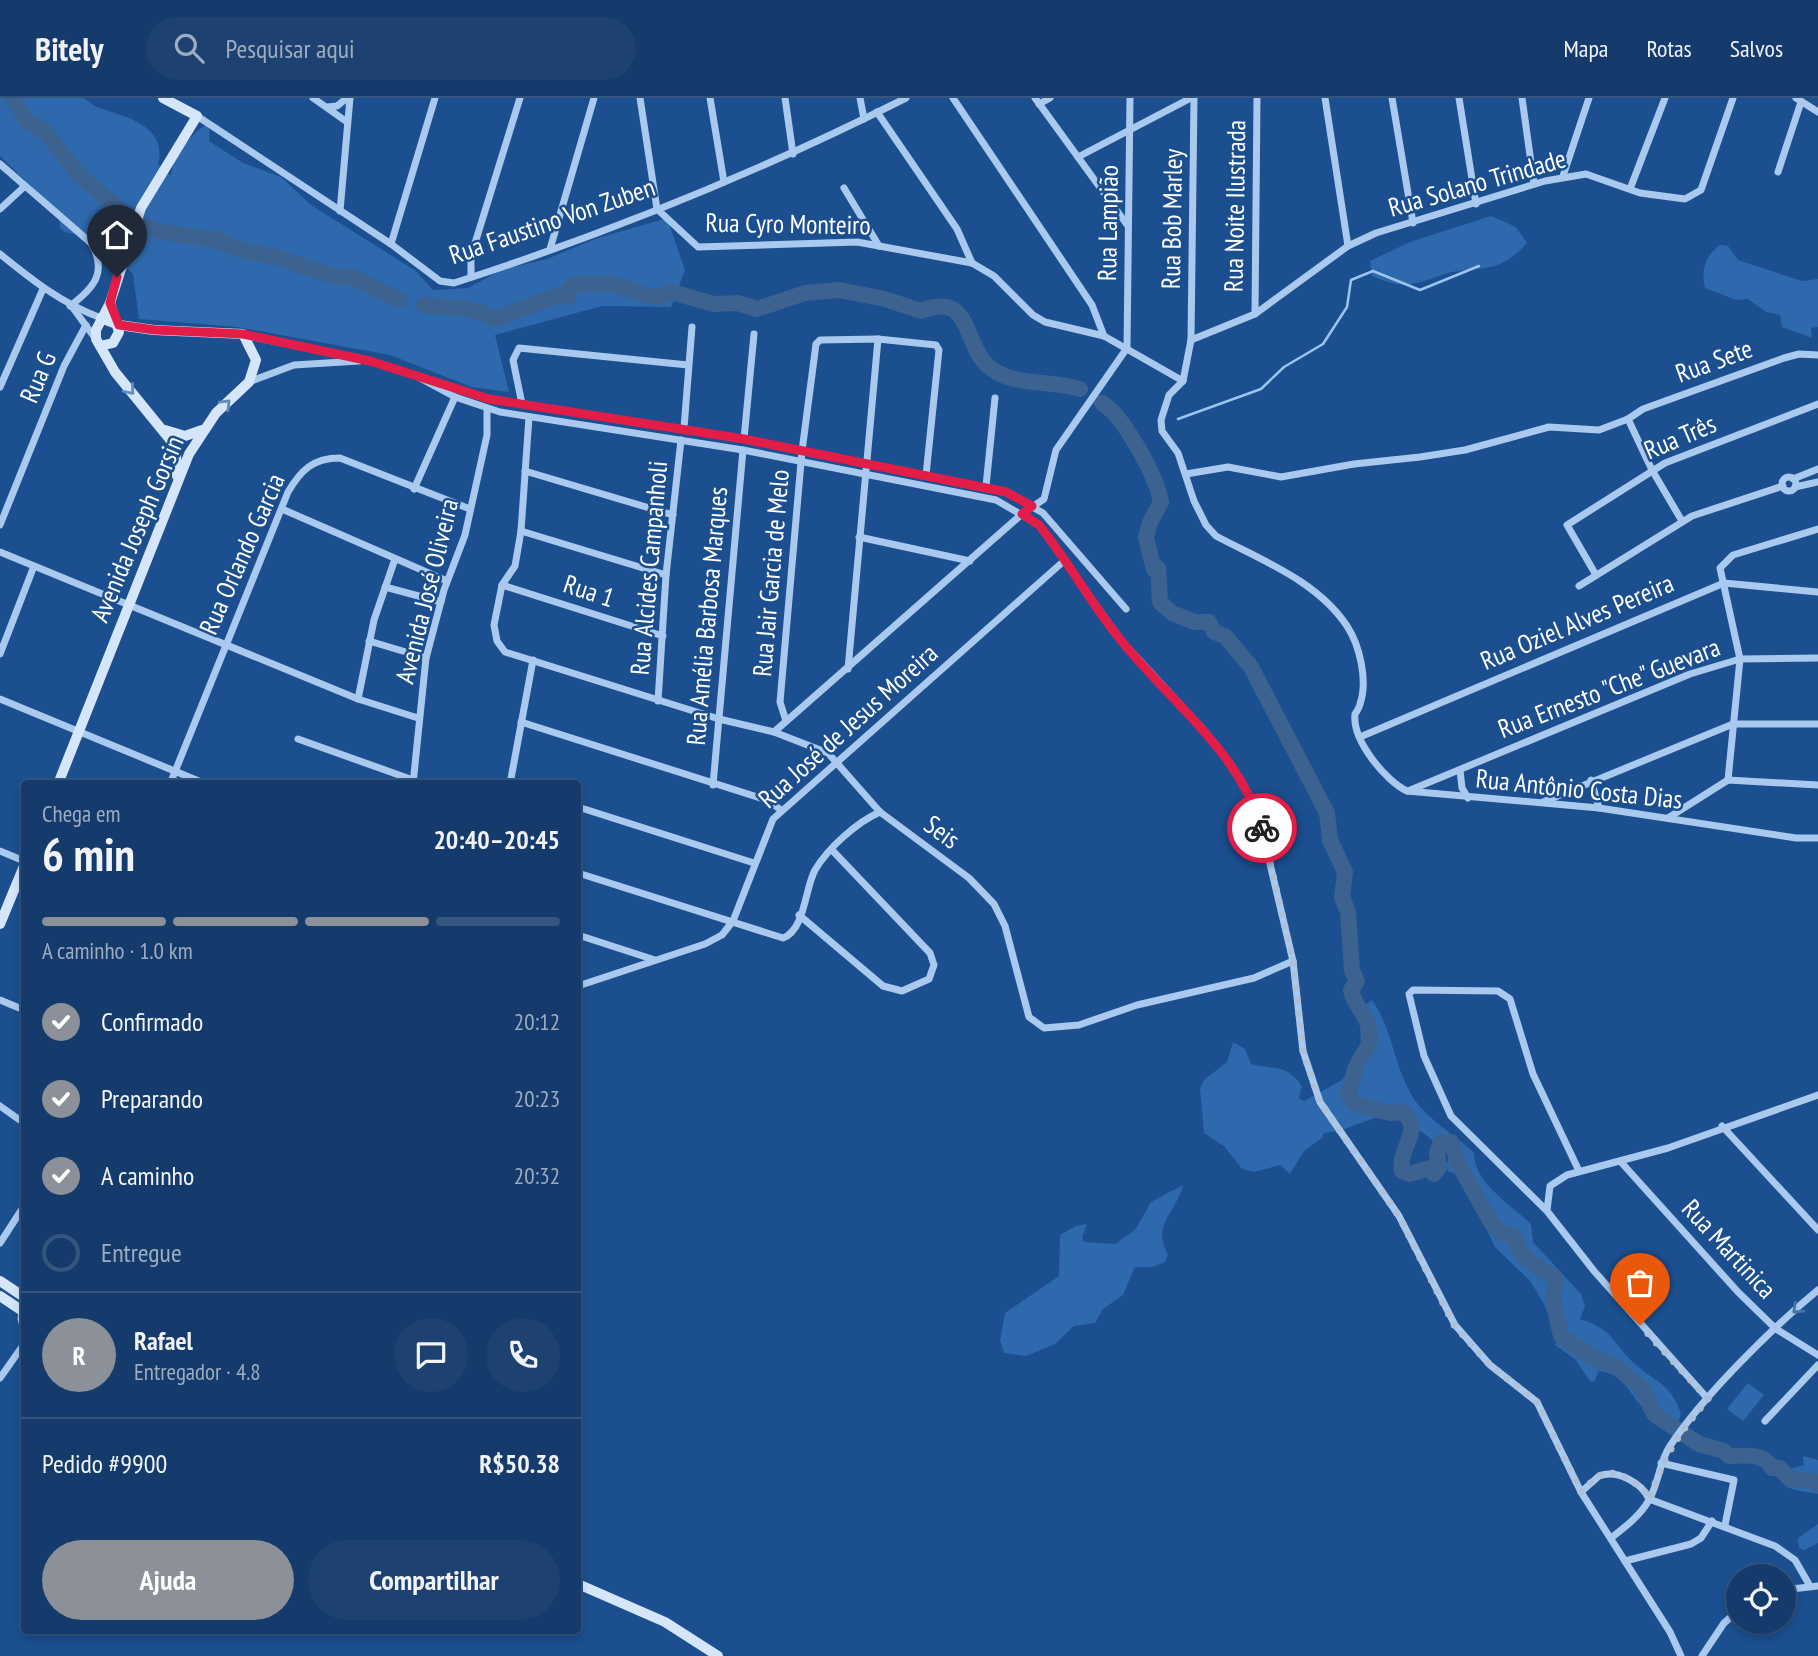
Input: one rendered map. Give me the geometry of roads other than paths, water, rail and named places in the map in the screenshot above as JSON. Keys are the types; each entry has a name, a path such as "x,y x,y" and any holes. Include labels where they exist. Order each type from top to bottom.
{"street":[{"name":"Rua Faustino Von Zuben","path":"163,98 197,116 391,244 440,282 454,283 724,182 793,153 906,98"},
{"path":"313,98 347,122"},
{"path":"326,107 337,106 349,98"},
{"path":"340,211 349,98"},
{"path":"391,244 435,98"},
{"path":"471,277 471,256 520,98"},
{"path":"550,249 594,98"},
{"path":"640,98 657,209"},
{"path":"710,98 724,182"},
{"path":"785,98 793,153"},
{"path":"860,98 864,119"},
{"path":"953,98 1092,305 1104,336"},
{"path":"1050,98 1037,101 1128,226"},
{"name":"Rua Lampião","path":"1127,348 1130,98"},
{"path":"1078,157 1193,98"},
{"name":"Rua Bob Marley","path":"1183,380 1191,340 1193,98"},
{"name":"Rua Noite Ilustrada","path":"1255,314 1258,98"},
{"path":"1325,98 1348,246"},
{"path":"1392,98 1413,223"},
{"path":"1459,98 1476,204"},
{"path":"1522,98 1534,184"},
{"path":"1563,176 1589,98"},
{"path":"1630,189 1664,98"},
{"name":"Rua Solano Trindade","path":"1191,340 1255,314 1348,246 1376,233 1534,184 1563,176 1586,174 1630,189 1679,198 1698,193 1733,98"},
{"path":"1778,172 1799,100 1818,112"},
{"path":"877,112 957,229 972,263 994,276 1033,315 1045,322 1104,336 1183,380 1169,395 1161,420 1163,430 1178,453 1206,525 1216,536 1313,588 1331,604 1349,629 1358,649 1361,666 1360,704 1355,714 1360,737 1385,776 1407,791"},
{"path":"98,343 100,318 110,303 142,208 197,116"},
{"path":"0,164 91,243 98,255 99,270 87,294 71,307"},
{"path":"0,209 25,186"},
{"path":"844,188 879,246"},
{"name":"Rua Cyro Monteiro","path":"657,209 690,242 706,249 829,242 879,246 972,263"},
{"path":"91,243 132,234"},
{"path":"0,254 43,289 71,307 119,325 155,330 243,334 370,361 489,399 744,439 986,486 1032,506 1052,522 1126,610"},
{"path":"0,387 2,376 43,289"},
{"path":"98,343 113,343 119,325 110,303"},
{"path":"71,307 86,325 122,381 165,430 176,452 176,489"},
{"name":"Rua G","path":"0,525 64,366 86,325"},
{"path":"684,429 692,327"},
{"path":"243,334 256,360 249,382"},
{"path":"744,439 754,334"},
{"name":"Rua Jair Garcia de Melo","path":"786,721 780,702 802,451 816,344 824,338 878,339"},
{"path":"848,669 863,475 878,339 932,342 939,350 926,475"},
{"path":"309,363 310,348"},
{"path":"522,404 513,360 519,348 688,365"},
{"path":"774,732 1022,514 1044,499 1056,450 1127,348"},
{"name":"Rua Sete","path":"1186,474 1228,467 1281,477 1465,450 1549,428 1599,430 1628,419 1643,409 1784,358 1799,354 1818,355"},
{"name":"Avenida Joseph Gorsin","path":"60,780 189,454 216,413 249,382 281,369 309,363 370,361"},
{"path":"418,377 455,397 488,409 743,450 996,500 1039,525 1113,631 1202,728 1230,763 1248,793 1261,826 1293,961 1303,1051 1320,1102 1399,1216 1454,1325 1490,1365 1537,1402 1581,1492 1681,1656"},
{"path":"414,489 455,397"},
{"path":"986,486 995,398"},
{"name":"Rua Três","path":"1597,575 1567,525 1652,470 1818,404"},
{"name":"Avenida José Oliveira","path":"413,780 426,659 447,581 465,535 487,435 488,409"},
{"name":"Seis","path":"529,417 521,531 515,566 502,585 494,625 497,641 505,652 658,701 774,732 817,747 836,761 880,812 983,892 994,904 1005,926 1029,1017 1044,1028 1079,1025 1138,1005 1254,978 1293,961"},
{"path":"1628,419 1652,470 1682,521"},
{"path":"165,430 185,436 205,429"},
{"name":"Rua Alcides Campanholi","path":"658,701 666,575 681,440"},
{"name":"Rua Amélia Barbosa Marques","path":"713,785 743,450"},
{"name":"Rua Orlando Garcia","path":"172,780 225,642 292,485 307,466 329,458 340,458 470,509"},
{"path":"1579,586 1702,511 1783,486 1787,491 1794,483 1818,469"},
{"path":"525,471 673,515"},
{"path":"1794,483 1818,482"},
{"path":"282,509 447,581"},
{"path":"1728,780 1740,659 1720,568 1732,555 1818,529"},
{"path":"521,531 666,575"},
{"path":"859,537 970,561"},
{"path":"0,552 225,642 358,699 418,718"},
{"path":"358,699 369,641 395,559"},
{"name":"Rua José de Jesus Moreira","path":"733,921 766,830 781,810 1065,561"},
{"path":"0,654 34,566"},
{"name":"Rua Oziel Alves Pereira","path":"1360,737 1724,583 1818,592"},
{"name":"Rua 1","path":"502,585 663,636"},
{"path":"385,587 441,602"},
{"path":"369,641 426,659"},
{"name":"Rua Ernesto \"Che\" Guevara","path":"1407,791 1648,691 1740,659 1818,658"},
{"path":"511,780 533,660"},
{"path":"0,699 196,780"},
{"path":"521,722 767,800 781,810"},
{"path":"1542,802 1733,724 1818,724"},
{"path":"298,740 408,780"},
{"path":"1460,770 1462,788 1468,798"},
{"path":"1591,780 1598,808"},
{"path":"1668,818 1728,780 1818,785"},
{"name":"Rua Antônio Costa Dias","path":"1407,791 1598,808 1796,838 1818,838"},
{"path":"581,808 754,863"},
{"path":"581,874 783,937 792,932 815,870 832,850 869,817 880,812"},
{"path":"799,915 883,986 902,991 929,979 934,965 930,953 832,850"},
{"path":"0,851 21,862"},
{"path":"0,924 21,871"},
{"path":"581,985 705,944 722,934 733,921"},
{"path":"581,936 656,961"},
{"path":"1579,1171 1532,1074 1510,999 1498,991 1413,990 1407,998 1424,1056 1451,1115 1547,1211 1609,1289 1708,1399"},
{"path":"0,1000 21,1009"},
{"path":"1547,1211 1550,1186 1579,1171 1668,1148 1721,1126 1818,1095"},
{"path":"0,1106 21,1121"},
{"path":"1721,1126 1818,1230"},
{"name":"Rua Martinica","path":"1620,1161 1738,1292 1776,1329 1818,1355"},
{"path":"0,1243 21,1211"},
{"path":"0,1281 21,1295"},
{"path":"1611,1538 1635,1517 1650,1499 1661,1463 1695,1414 1776,1329 1818,1290"},
{"path":"0,1296 21,1307"},
{"path":"0,1378 21,1348"},
{"path":"1765,1421 1818,1365"},
{"path":"1661,1463 1734,1480 1724,1525"},
{"path":"1581,1492 1600,1476 1614,1474 1639,1486 1650,1499 1724,1525 1786,1552 1814,1586 1796,1588"},
{"path":"1625,1561 1686,1547 1701,1538 1712,1521"},
{"path":"581,1585 665,1622 718,1656"},
{"path":"1702,1656 1726,1621"}],"waterway":[{"path":"13,98 27,122 45,131 78,174 129,218"},
{"path":"140,225 163,232 217,240 244,251 273,256 336,277 352,277 399,300"},
{"path":"1178,419 1261,389 1284,367 1323,344 1347,307 1351,280 1373,271 1420,290 1479,266"},
{"path":"424,305 469,309 495,319 562,294 568,297 570,288 578,284 614,284 645,295 659,297 671,292 714,304 738,303 757,309 805,293 839,290 885,299 921,311 937,307 949,308 958,313 964,322 979,356 997,372 1019,380 1080,389"},
{"path":"1102,403 1129,433 1158,491 1161,502 1150,522 1146,538 1154,569 1158,568 1160,602 1172,613 1194,622 1209,622 1214,632 1225,636 1251,667 1327,813 1330,840 1345,872 1342,897 1348,912 1352,970 1357,981 1351,990 1366,1020 1370,1037 1369,1044 1356,1066 1348,1094 1354,1104 1391,1113 1403,1112 1409,1119 1411,1133 1402,1162 1402,1171 1409,1174 1430,1168 1434,1174 1439,1168 1437,1153 1441,1142 1451,1142 1459,1165 1491,1222 1503,1234 1512,1234 1523,1256 1556,1280 1553,1301 1561,1336 1595,1359 1615,1366 1641,1387 1654,1414 1699,1444 1724,1451 1729,1456 1759,1457 1772,1468 1780,1468 1790,1479 1814,1481 1818,1485"}]}
